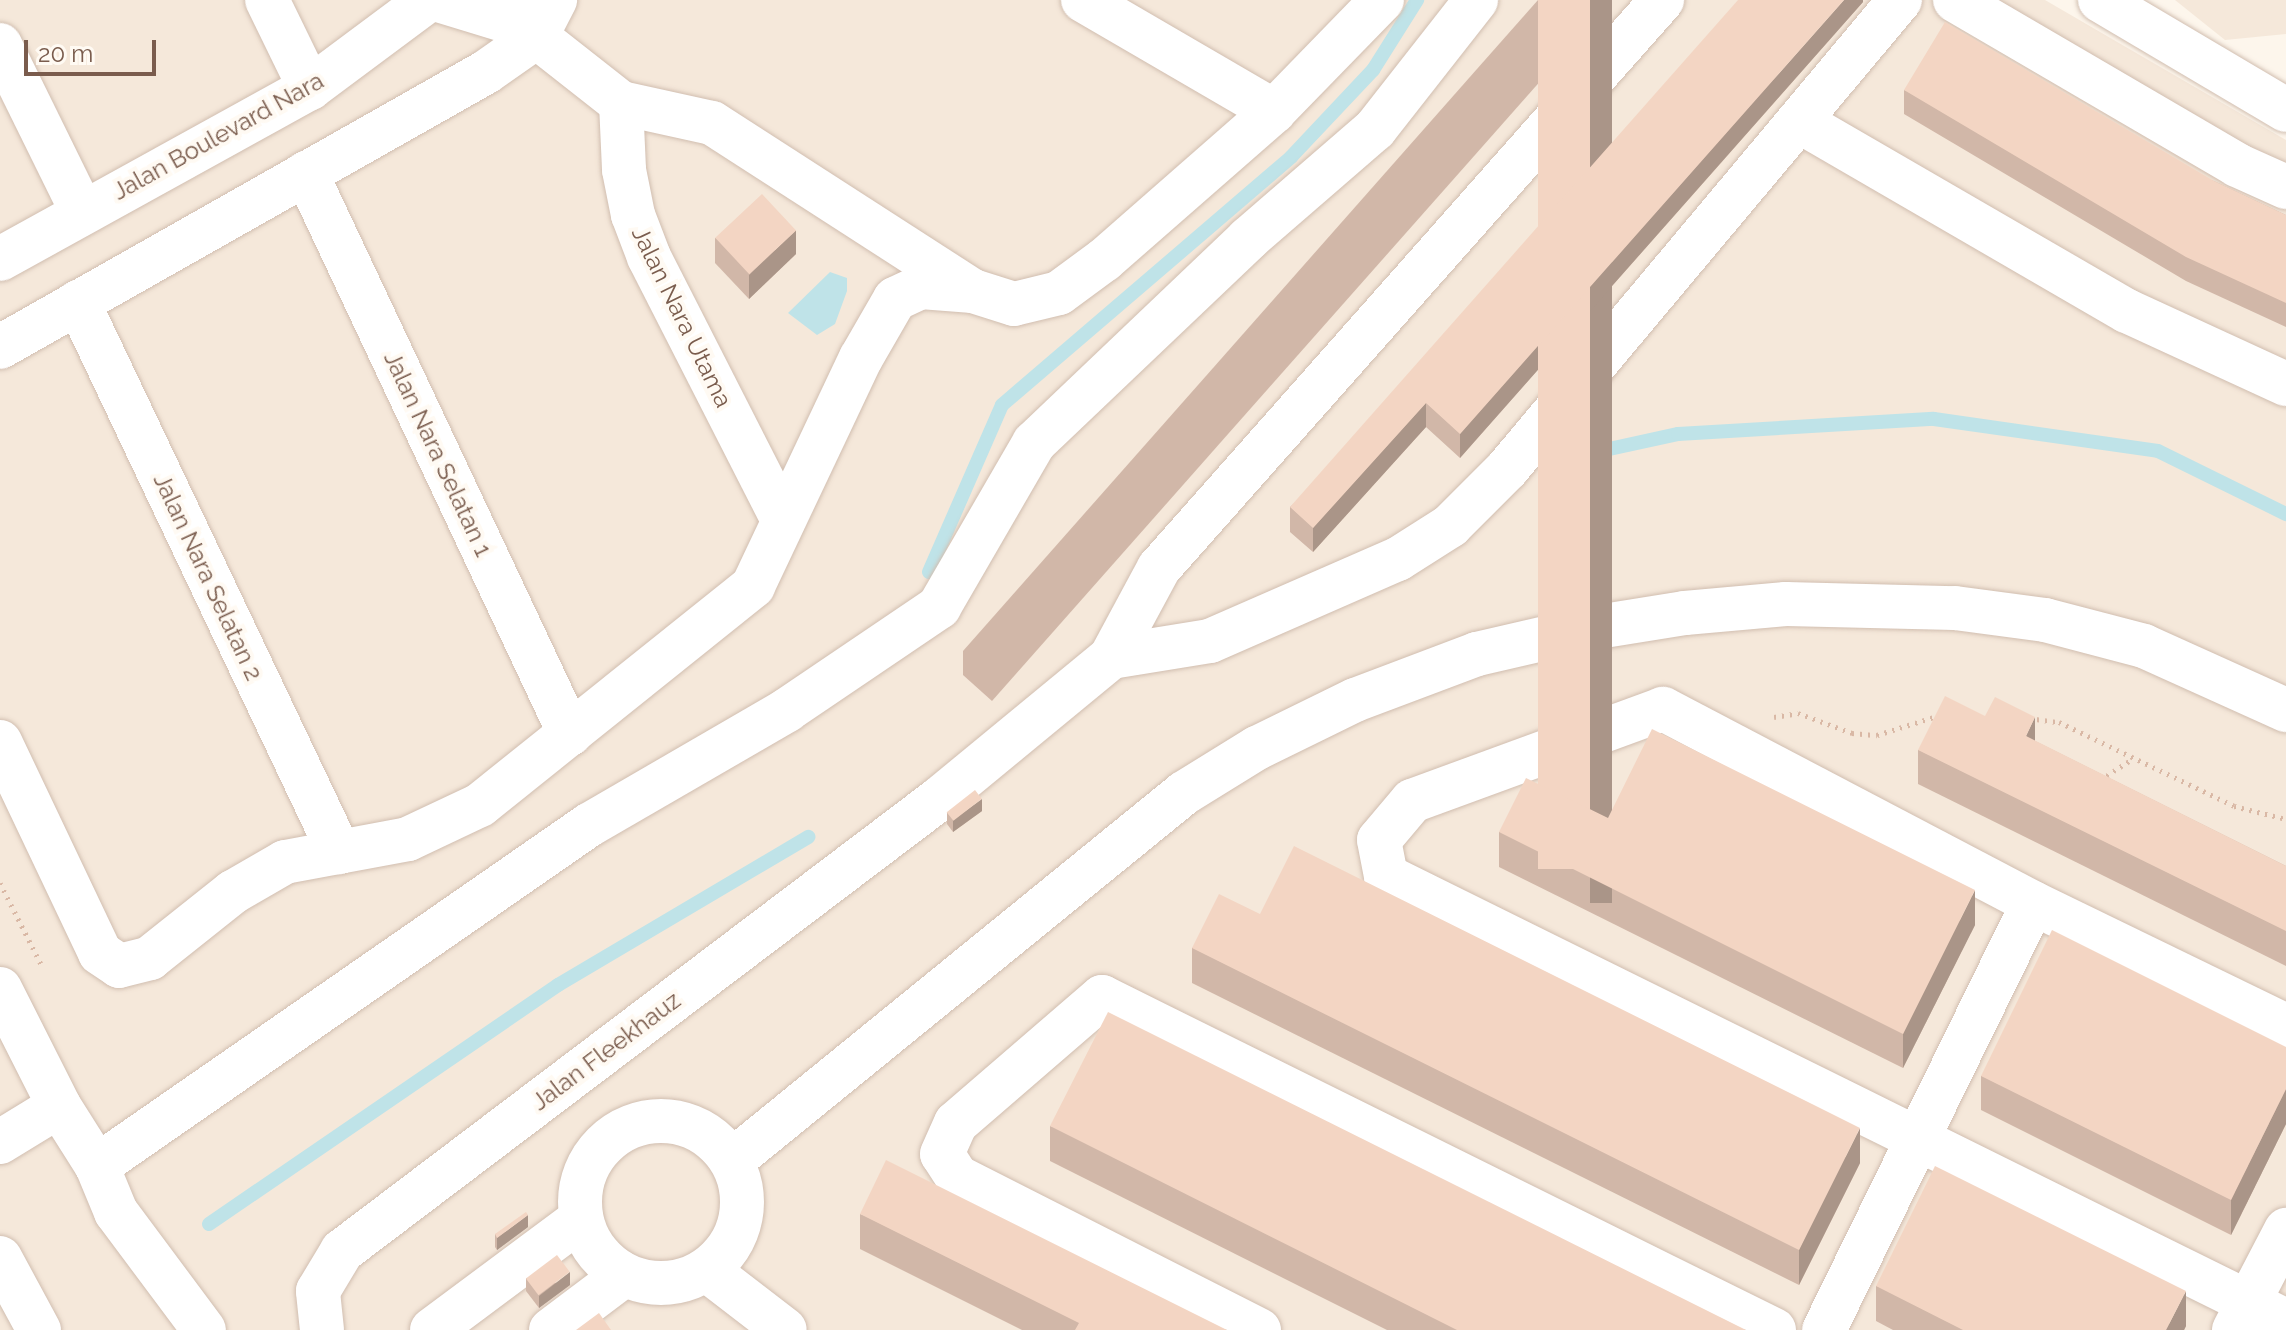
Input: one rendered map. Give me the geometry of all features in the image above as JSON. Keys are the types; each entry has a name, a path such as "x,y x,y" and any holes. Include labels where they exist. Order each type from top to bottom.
{"street":[{"path":"267,0 310,88"},
{"name":"Jalan Boulevard Nara","path":"0,259 310,88 428,0"},
{"path":"438,0 530,16 621,103 712,123 973,291"},
{"path":"1083,0 1274,111"},
{"path":"0,742 100,953 119,966 150,958 233,892 285,862 408,839 480,805 753,586 895,299 921,287 973,291 1014,304 1059,293 1104,260 1274,111 1382,0"},
{"path":"97,1166 589,825 787,710 939,607 1034,443 1248,239 1375,129 1476,0"},
{"path":"1111,657 1159,568 1662,0"},
{"path":"1111,657 1210,641 1398,559 1450,526 1507,469 1900,0"},
{"path":"1955,0 2237,165 2286,187"},
{"path":"2100,0 2286,110"},
{"path":"0,347 486,72 530,16"},
{"path":"0,45 82,212"},
{"name":"Jalan Nara Utama","path":"621,103 624,170 633,215 649,257 783,520"},
{"path":"1799,121 2127,311 2286,384"},
{"name":"Jalan Nara Selatan 1","path":"306,173 570,734"},
{"name":"Jalan Nara Selatan 2","path":"78,302 339,852"},
{"path":"734,1159 1184,793 1257,748 1355,700 1477,654 1585,629 1685,613 1786,604 1955,608 2045,620 2144,646 2286,710"},
{"name":"Jalan Fleekhauz","path":"322,1330 318,1291 342,1251 939,799 1111,657"},
{"path":"2286,1026 2033,903 1663,709 1412,801 1379,840 1386,876 1917,1140 2270,1320 2286,1230"},
{"path":"1824,1330 2033,903"},
{"path":"0,989 59,1106 97,1166 116,1212 204,1330"},
{"path":"1259,1330 957,1177 942,1154 956,1123 1102,997 1774,1330"},
{"path":"0,1142 59,1106"},
{"path":"670,1120 695,1127 734,1159 743,1212 716,1262 657,1283 624,1275 596,1252 581,1219 586,1168 600,1146 620,1131 645,1121 670,1120"},
{"path":"432,1330 581,1219"},
{"path":"0,1258 39,1330"},
{"path":"716,1262 781,1327"},
{"path":"551,1330 624,1275"}],"path":[{"path":"1717,738 1766,719 1798,713 1852,733 1877,735 1954,711"},
{"path":"2018,716 2059,722 2234,806 2286,819"},
{"path":"2095,786 2132,759"}],"shaded area":[{"path":"0,0 2045,0 2286,140 2286,1330 0,1330"},
{"path":"2175,0 2286,0 2286,34 2225,40"}],"water":[{"path":"830,272 847,278 847,291 835,324 817,335 788,313"}],"building":[{"path":"1538,0 1590,0 1590,869 1538,869"},
{"path":"1738,0 1844,0 1460,434 1426,403 1313,528 1290,507"},
{"path":"1945,22 2214,181 2286,215 2286,303 2186,257 1904,90"},
{"path":"762,194 796,231 749,274 715,238"},
{"path":"1945,696 1985,716 1995,697 2035,717 2026,736 2286,866 2286,931 1918,750"},
{"path":"1652,729 1975,890 1903,1034 1499,832 1526,778 1608,818"},
{"path":"975,790 982,799 953,821 947,812"},
{"path":"1294,846 1860,1128 1799,1250 1192,948 1219,894 1260,914"},
{"path":"2052,930 2286,1047 2286,1089 2231,1200 1981,1076"},
{"path":"1108,1012 1746,1330 1457,1330 1050,1126"},
{"path":"886,1160 1227,1330 1075,1330 1079,1323 860,1214"},
{"path":"1935,1166 2186,1291 2166,1330 1963,1330 1876,1286"},
{"path":"526,1212 528,1215 497,1238 495,1234"},
{"path":"557,1255 570,1272 538,1295 526,1278"},
{"path":"599,1313 611,1330 576,1330"}],"waterway":[{"path":"929,572 1002,405 1291,157 1373,70 1417,0"},
{"path":"1568,458 1678,434 1934,419 2158,451 2286,514"},
{"path":"209,1224 558,985 808,837"}]}
